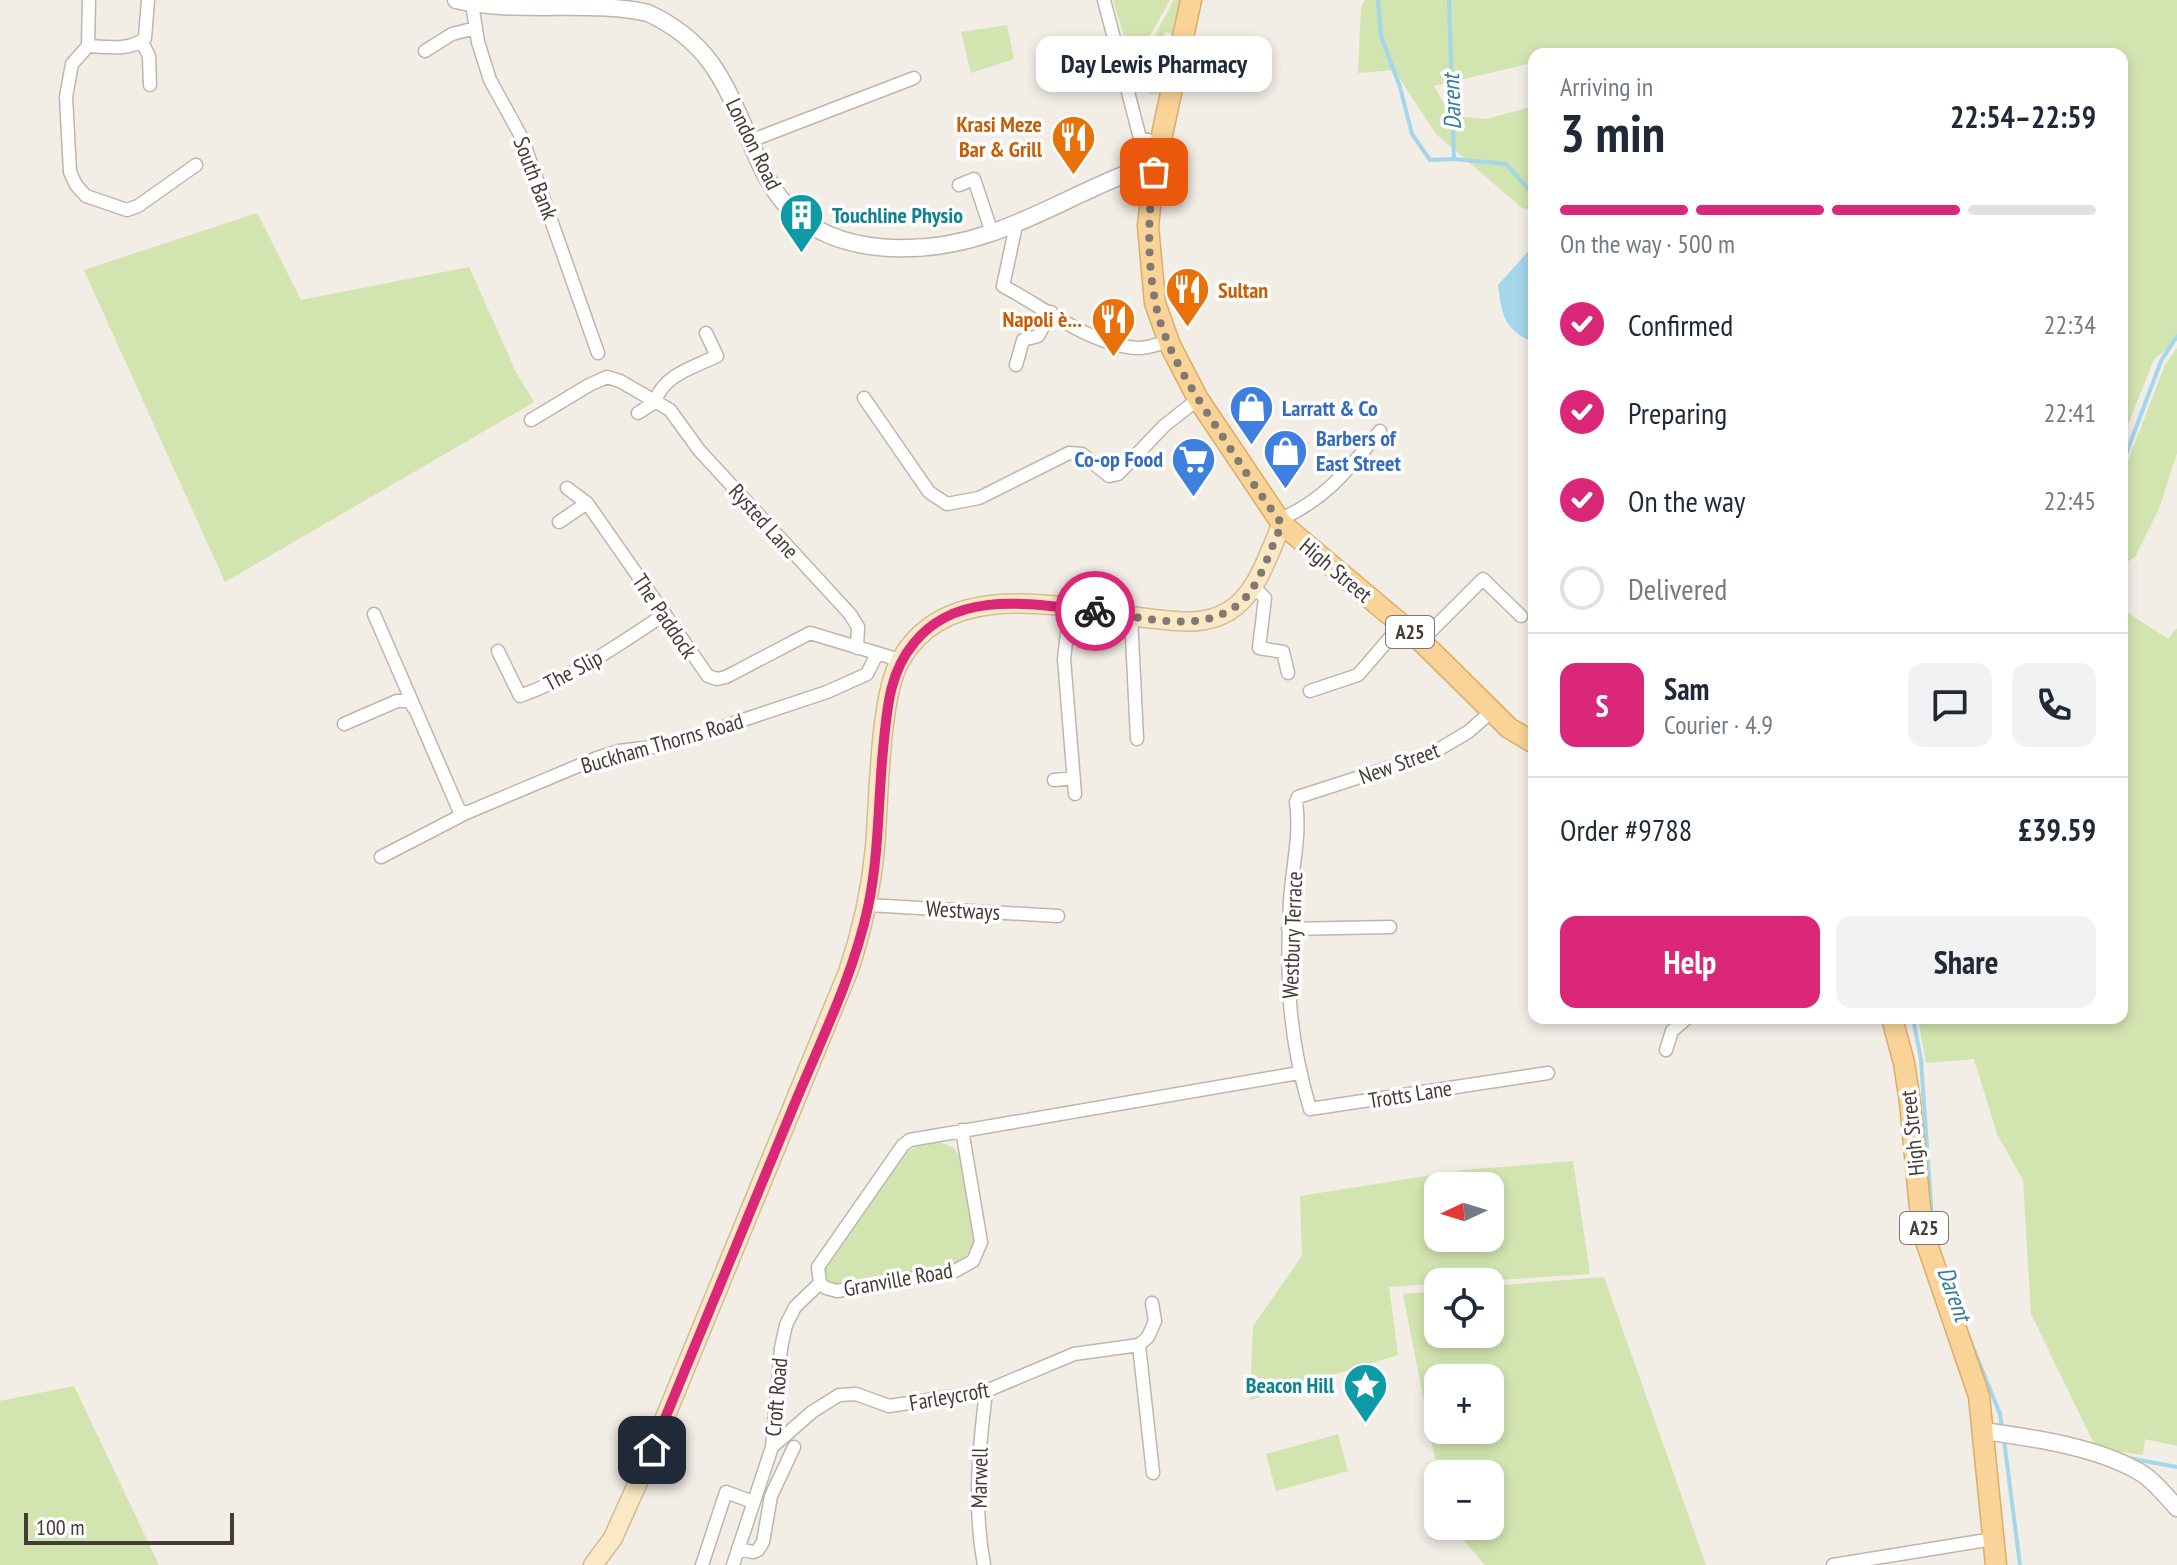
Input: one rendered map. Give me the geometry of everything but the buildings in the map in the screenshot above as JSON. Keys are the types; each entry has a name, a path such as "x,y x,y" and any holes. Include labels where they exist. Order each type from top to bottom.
{"main road":[{"name":"A25","path":"1191,0 1154,172 1148,226 1155,303 1169,341 1198,399 1280,522"},
{"path":"593,1565 613,1538 653,1446 848,972 868,905 886,717 891,685 900,660 927,628 943,617 960,610 999,604 1070,608 1198,622 1229,611 1246,597 1253,586 1280,522"},
{"name":"High Street","path":"1280,522 1421,641 1509,728 1528,739"},
{"name":"High Street","path":"1893,1024 1907,1085 1926,1241 1965,1351 1989,1432"},
{"name":"A25","path":"1989,1432 1996,1565"}],"street":[{"path":"89,0 88,46 72,64 66,97 70,172 76,185 86,196 127,210 138,206 196,165"},
{"path":"88,46 124,47 142,42 145,38 148,0"},
{"path":"1104,0 1140,138 1160,143"},
{"name":"London Road","path":"464,2 627,3 647,12 699,47 725,83 765,173 786,205 830,236 873,247 956,244 1013,225 1130,172 1154,172"},
{"name":"South Bank","path":"464,2 476,28 490,80 522,138 598,353"},
{"path":"425,51 452,34 476,28"},
{"path":"142,42 149,56 150,85"},
{"path":"750,141 914,78"},
{"path":"959,185 974,179 992,233"},
{"path":"1013,225 1015,230 1003,286 1051,312 1074,329 1135,348 1169,341"},
{"path":"1016,365 1023,340 1038,336 1051,312"},
{"path":"638,413 655,402 660,387 667,381 717,356 706,333"},
{"name":"Rysted Lane","path":"531,420 607,377 620,381 670,410 699,450 850,614 858,627 857,648"},
{"path":"864,398 929,492 947,504 979,498 1069,453 1082,454 1109,476 1118,474 1164,426 1198,399"},
{"path":"1280,522 1339,481 1380,431"},
{"name":"The Paddock","path":"567,488 587,503 708,676 717,679 726,677 810,633 900,660"},
{"path":"559,522 587,503"},
{"path":"1421,641 1483,579 1521,616"},
{"path":"1253,586 1265,598 1259,648 1283,652 1288,673"},
{"path":"1070,608 1064,659 1075,794"},
{"path":"374,614 459,810 466,813"},
{"name":"The Slip","path":"498,651 520,696 584,667 665,614"},
{"path":"1131,616 1137,739"},
{"path":"1310,691 1358,675 1401,625"},
{"name":"Buckham Thorns Road","path":"381,857 466,813 597,758 619,751 668,745 827,692 867,674 877,654"},
{"path":"344,724 397,701 410,701 413,707"},
{"name":"New Street","path":"1298,797 1431,754 1468,732 1491,712"},
{"path":"1054,780 1073,778"},
{"name":"Westbury Terrace","path":"1298,797 1298,840 1288,929 1290,1022 1299,1073"},
{"name":"Westways","path":"868,905 1058,916"},
{"path":"1288,929 1390,927"},
{"path":"1666,1050 1672,1031 1680,1024"},
{"name":"Trotts Lane","path":"1299,1073 1310,1109 1548,1073"},
{"name":"Granville Road","path":"962,1130 981,1242 973,1261 955,1271 837,1291 820,1283 818,1267 903,1145 917,1138 962,1130 1299,1073"},
{"name":"Croft Road","path":"733,1565 772,1447 786,1325 795,1307 820,1283"},
{"path":"1152,1303 1155,1321 1148,1337 1139,1345 1153,1473"},
{"name":"Farleycroft","path":"772,1447 812,1412 839,1395 856,1394 889,1406 986,1391 1074,1354 1139,1345"},
{"name":"Marwell","path":"984,1565 977,1507 978,1458 986,1391"},
{"path":"1989,1432 2090,1452 2137,1470 2177,1508"},
{"path":"738,1549 754,1559 763,1542 771,1496 794,1447"},
{"path":"702,1565 726,1492 753,1502"},
{"path":"1833,1565 1993,1539"}],"green space":[{"path":"1113,0 1170,0 1133,66"},
{"path":"1174,0 1180,0 1172,34 1165,32 1164,38 1171,40 1163,94 1149,94 1149,87 1138,83 1136,70"},
{"path":"1365,0 2177,0 2177,341 2154,359 2128,425 2128,48 1528,48 1528,64 1434,86 1451,116 1486,119 1528,108 1528,210 1522,208 1436,134 1394,70 1358,73 1361,8"},
{"path":"1007,25 1014,59 971,73 961,32"},
{"path":"257,213 301,300 469,267 516,372 534,402 225,582 84,270"},
{"path":"2177,348 2177,453 2159,509 2135,557 2128,561 2128,461 2165,365"},
{"path":"2128,613 2168,639 2177,628 2177,1446 2145,1439 2143,1455 2096,1448 2031,1314 2023,1180 1997,1134 1974,1059 1926,1063 1919,1024 2128,1024"},
{"path":"937,1141 954,1148 964,1166 974,1241 962,1262 835,1285 828,1282 824,1273 830,1259 905,1153 922,1144"},
{"path":"1573,1161 1590,1274 1504,1280 1504,1268 1424,1268 1424,1285 1389,1287 1398,1355 1250,1400 1253,1326 1302,1256 1300,1196 1424,1176 1424,1252 1504,1252 1504,1172 1451,1172"},
{"path":"1604,1277 1706,1565 1485,1565 1463,1540 1504,1540 1504,1460 1435,1460 1432,1444 1504,1444 1504,1364 1424,1364 1424,1402 1403,1294 1424,1292 1424,1348 1504,1348 1504,1285"},
{"path":"74,1386 159,1565 0,1565 0,1401"},
{"path":"1338,1434 1348,1471 1276,1491 1266,1454"}],"water":[{"path":"1528,252 1528,340 1516,333 1506,321 1498,285"}],"waterway":[{"path":"1378,0 1381,36 1400,87 1412,134 1430,160 1454,159"},
{"name":"Darent","path":"1449,0 1454,159 1506,164 1528,188"},
{"path":"2128,449 2161,361 2177,336"},
{"name":"Darent","path":"1914,1024 1921,1060 1932,1220 1938,1247"},
{"name":"Darent","path":"1968,1335 2000,1414 2002,1428"},
{"name":"Darent","path":"2004,1440 2020,1565"},
{"path":"2128,1458 2177,1467"}],"way so far":[{"path":"1095,611 1198,622 1229,611 1246,597 1253,586 1282,524 1198,399 1170,345 1155,303 1151,264 1148,226 1154,172"}],"place":[{"name":"Day Lewis Pharmacy","path":"1154,172"},
{"name":"Krasi Meze Bar & Grill","path":"1073,176"},
{"name":"Touchline Physio","path":"801,254"},
{"name":"Sultan","path":"1187,329"},
{"name":"Napoli è...","path":"1113,358"},
{"name":"Larratt & Co","path":"1251,447"},
{"name":"Barbers of East Street","path":"1285,490"},
{"name":"Co-op Food","path":"1194,498"},
{"name":"Beacon Hill","path":"1365,1424"}],"route":[{"path":"652,1450 832,1014 861,931 868,905 875,850 886,717 891,685 900,660 927,628 960,610 1020,604 1095,611"}]}
